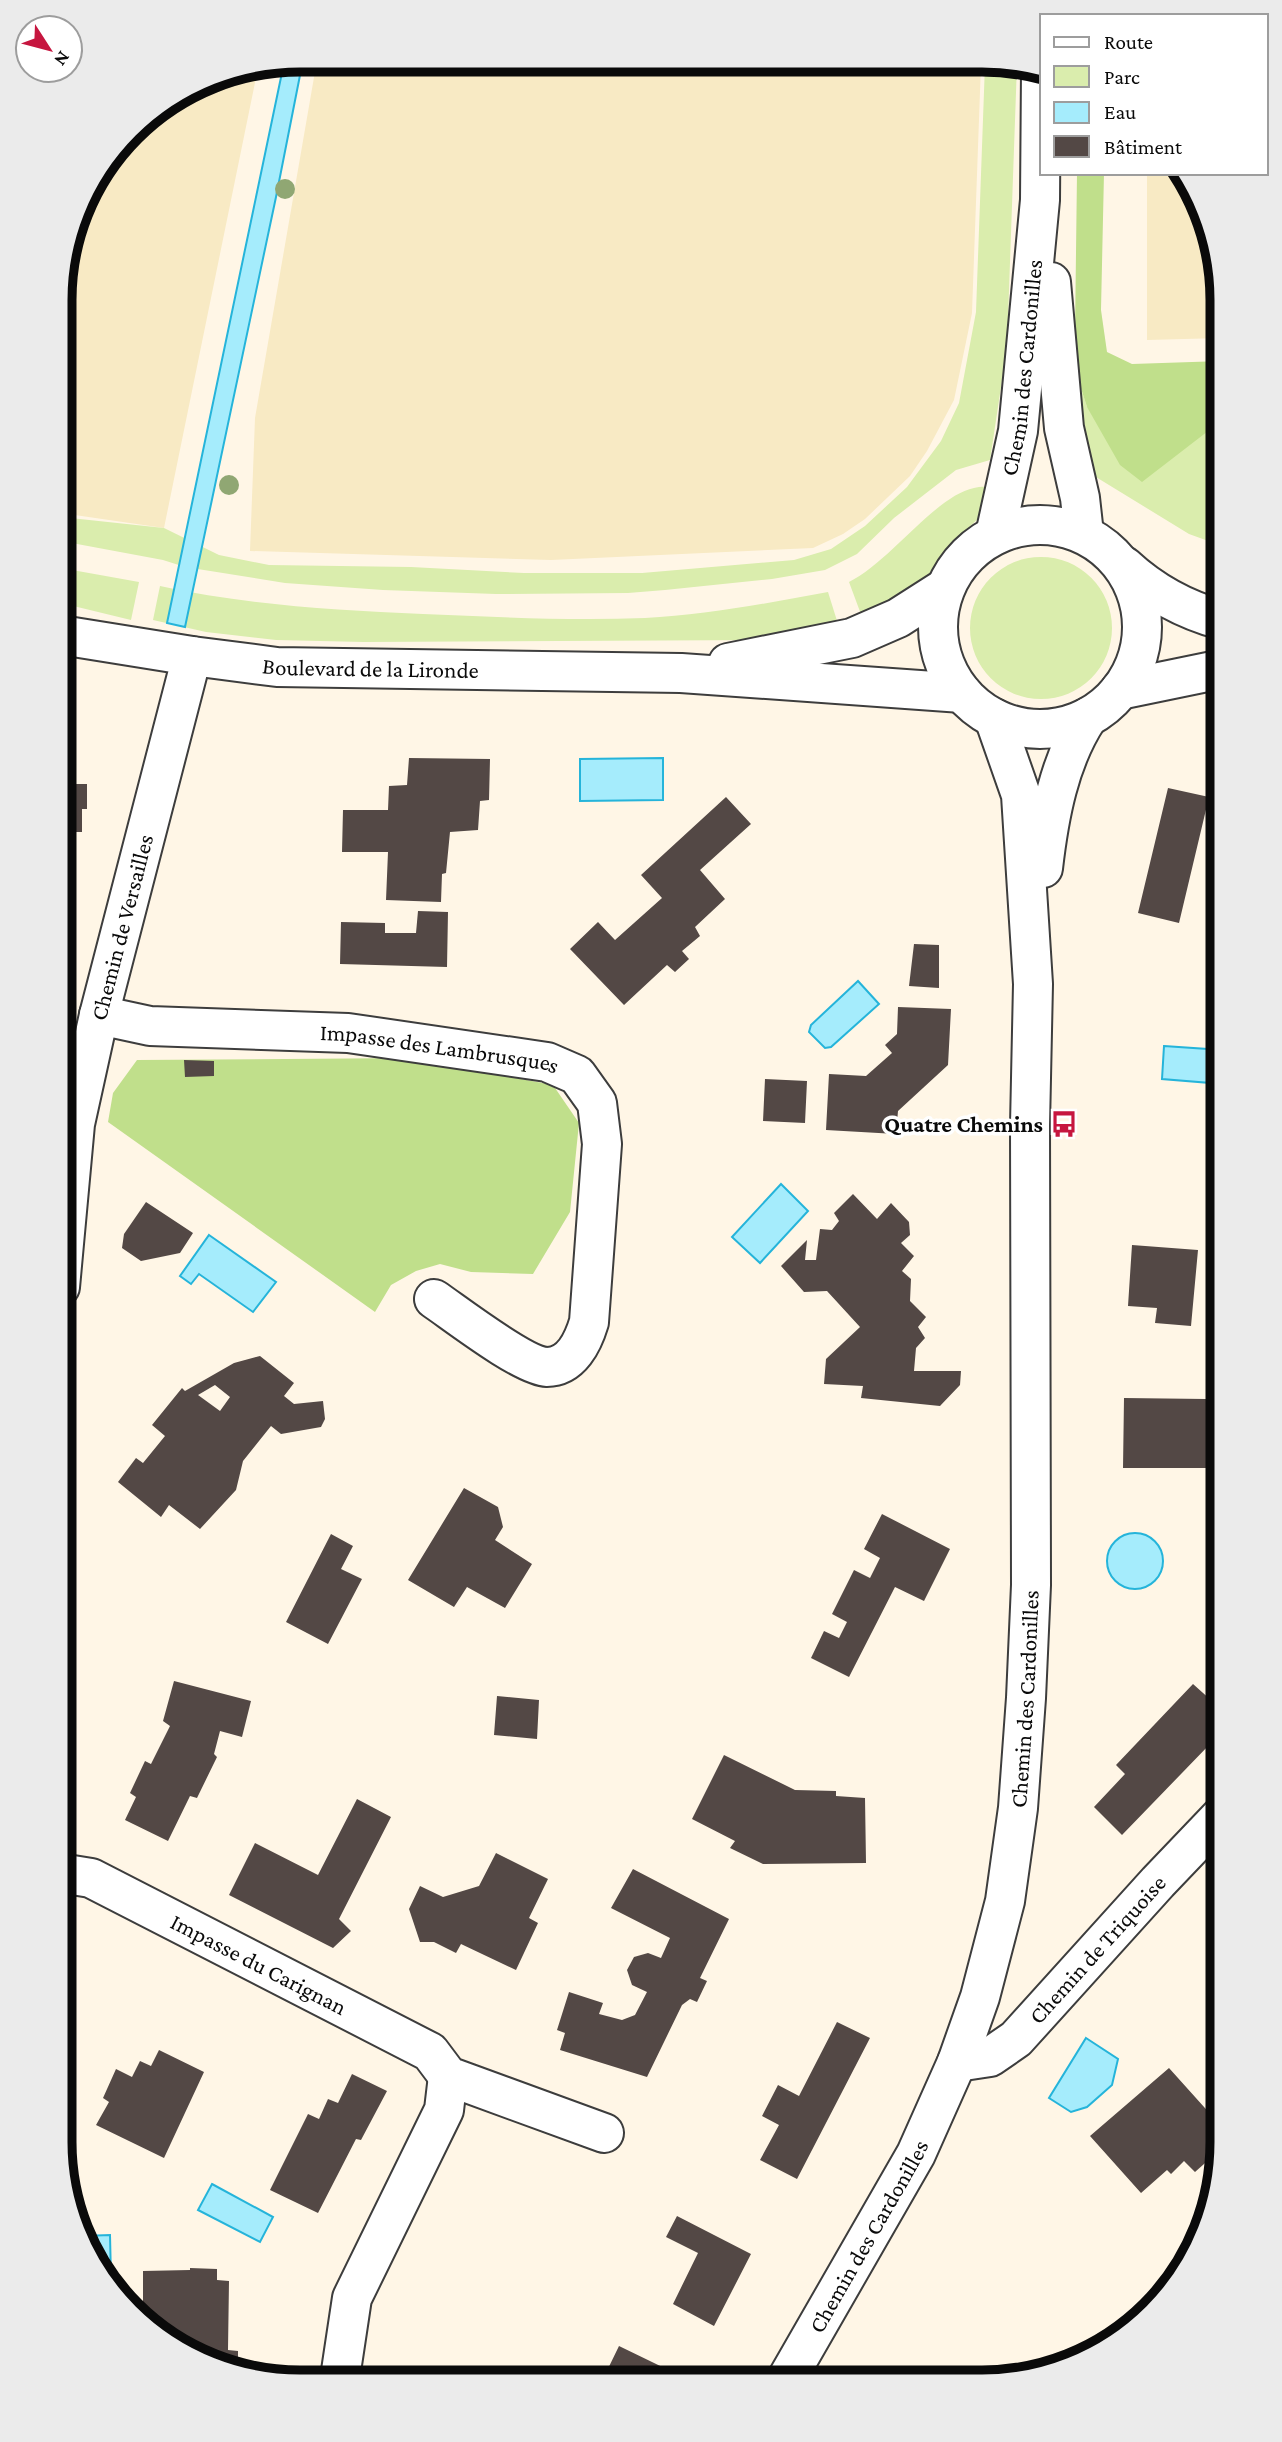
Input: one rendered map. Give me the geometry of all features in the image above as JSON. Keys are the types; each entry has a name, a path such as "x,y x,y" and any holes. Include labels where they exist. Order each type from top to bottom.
{"street":[{"name":"Chemin des Cardonilles","path":"995,535 1018,431 1040,175"},
{"name":"Chemin des Cardonilles","path":"1040,200 1051,281 1064,428 1080,498 1084,534"},
{"path":"1120,562 1136,592 1142,625 1136,659 1120,690 1105,706 1071,724 1052,728 1013,726 994,718 962,693 949,675 938,632 939,610 945,589 965,557 975,547 1016,527 1039,524 1084,534 1120,562 1139,580 1189,609 1210,616"},
{"name":"Boulevard de la Lironde","path":"681,673 852,638 898,618 945,589"},
{"name":"Boulevard de la Lironde","path":"72,637 278,667 681,673 962,693"},
{"name":"Chemin de Versailles","path":"72,1157 75,1124 99,1014 192,656"},
{"path":"1120,690 1210,671"},
{"name":"Chemin des Cardonilles","path":"1031,964 1053,799 1078,732 1088,717"},
{"name":"Chemin des Cardonilles","path":"792,2370 916,2154 957,2062 980,1997 1005,1901 1018,1808 1031,1585 1031,964 1021,795 994,718"},
{"name":"Impasse des Lambrusques","path":"99,1014 150,1026 348,1033 547,1062 577,1075 597,1103 602,1144 589,1322 584,1339 561,1364 546,1367 528,1361 434,1299"},
{"name":"Chemin de Triquoise","path":"957,2062 990,2057 1016,2039 1210,1828"},
{"name":"Impasse du Carignan","path":"72,1875 91,1878 430,2052 448,2076 604,2133"},
{"path":"341,2370 352,2298 444,2110 448,2076"}],"shaded area":[{"path":"315,72 981,72 972,313 954,400 927,451 910,476 865,519 843,534 813,548 551,560 250,551 255,418"},
{"path":"256,76 164,528 72,515 74,270 89,212 102,186 138,138 173,110 199,95"},
{"path":"1147,175 1173,175 1187,199 1206,255 1210,338 1147,340"}],"green space":[{"path":"985,72 1017,75 1007,347 990,460 956,470 894,518 857,554 825,570 772,579 628,593 496,594 383,590 285,583 185,567 163,560 72,543 72,518 164,528 219,555 269,565 411,567 524,573 642,573 794,560 831,549 865,526 907,487 941,441 959,403 976,312"},
{"path":"1077,175 1104,175 1101,310 1107,352 1132,364 1210,361 1210,430 1142,482 1120,465 1087,407 1078,379 1075,332"},
{"path":"1078,379 1087,407 1210,428 1210,542 1189,534 1091,474"},
{"path":"995,487 981,516 947,548 922,584 862,617 849,582 865,573 944,503 974,488"},
{"path":"1041,557 1068,562 1091,578 1107,601 1112,628 1107,655 1091,678 1068,694 1041,699 1014,694 991,678 975,655 970,628 975,601 991,578 1014,562"},
{"path":"72,570 139,582 131,620 72,606"},
{"path":"160,586 225,598 324,608 561,619 645,618 691,614 828,592 838,624 768,640 276,640 206,632 153,620"},
{"path":"410,1058 553,1085 579,1123 570,1212 533,1274 471,1272 440,1264 416,1271 391,1285 375,1312 108,1122 113,1093 137,1060"}],"water":[{"path":"301,72 185,627 167,623 282,73"},
{"path":"663,758 663,800 580,801 580,759"},
{"path":"858,981 879,1004 831,1047 825,1048 809,1032 811,1025"},
{"path":"1164,1046 1210,1049 1210,1083 1162,1079"},
{"path":"781,1184 808,1211 760,1263 732,1237"},
{"path":"209,1235 276,1282 253,1312 199,1274 191,1284 180,1276"},
{"path":"1135,1533 1146,1535 1155,1541 1161,1550 1161,1572 1155,1581 1146,1587 1135,1589 1124,1587 1115,1581 1109,1572 1107,1561 1109,1550 1115,1541 1124,1535"},
{"path":"1086,2038 1118,2059 1112,2085 1087,2107 1071,2112 1049,2098"},
{"path":"212,2184 273,2217 260,2242 198,2210"},
{"path":"110,2235 111,2270 95,2243 92,2236"}],"building":[{"path":"409,758 490,759 489,800 480,801 478,830 450,832 446,873 442,874 441,902 386,900 388,852 342,852 343,810 388,810 389,786 407,785"},
{"path":"72,784 87,784 87,809 82,809 82,832 72,832"},
{"path":"1168,788 1209,797 1179,923 1138,913"},
{"path":"726,797 751,824 700,870 725,899 695,927 700,936 682,951 689,959 675,972 667,965 624,1005 570,949 598,922 615,940 662,898 641,875"},
{"path":"418,911 448,912 447,967 340,964 341,922 385,923 385,933 416,933"},
{"path":"914,944 939,945 939,988 909,986"},
{"path":"898,1007 951,1009 948,1065 898,1111 896,1134 826,1130 829,1074 866,1076 892,1053 885,1045 897,1034"},
{"path":"184,1060 214,1061 214,1076 185,1077"},
{"path":"765,1079 807,1081 805,1123 763,1121"},
{"path":"853,1194 877,1219 891,1203 909,1222 910,1235 901,1243 914,1256 902,1271 911,1279 910,1301 926,1317 918,1327 925,1338 916,1348 914,1371 961,1371 960,1385 940,1406 861,1398 863,1386 824,1384 826,1359 860,1327 827,1291 804,1292 781,1266 807,1240 805,1260 816,1260 820,1229 832,1230 839,1221 834,1213"},
{"path":"146,1202 193,1233 180,1253 141,1261 122,1248 124,1234"},
{"path":"1132,1245 1198,1250 1191,1326 1155,1323 1157,1308 1128,1306"},
{"path":"260,1356 294,1383 284,1396 294,1404 323,1401 325,1419 321,1427 281,1434 271,1426 243,1461 236,1490 200,1529 169,1505 161,1517 118,1482 136,1458 143,1463 165,1436 152,1425 182,1388 185,1391 234,1363","holes":["215,1385 230,1397 220,1411 198,1395"]},
{"path":"1124,1398 1206,1399 1207,1410 1210,1410 1210,1468 1123,1468"},
{"path":"464,1488 498,1507 503,1527 495,1540 532,1564 505,1608 467,1587 454,1607 408,1580"},
{"path":"882,1514 950,1549 924,1601 895,1587 849,1677 811,1658 824,1631 839,1638 847,1622 832,1614 854,1570 870,1578 880,1558 864,1549"},
{"path":"331,1534 353,1546 341,1569 362,1579 328,1644 286,1622"},
{"path":"174,1681 251,1701 242,1737 220,1731 214,1754 217,1757 197,1798 190,1796 168,1841 125,1820 136,1797 130,1793 145,1761 151,1764 170,1726 163,1721"},
{"path":"1193,1684 1210,1699 1210,1734 1206,1738 1210,1744 1122,1835 1094,1807 1125,1774 1116,1765"},
{"path":"497,1696 539,1700 537,1739 494,1735"},
{"path":"724,1755 795,1790 836,1791 836,1796 865,1798 866,1863 763,1864 730,1848 735,1841 692,1819"},
{"path":"357,1799 391,1817 339,1919 351,1931 333,1948 229,1895 255,1843 318,1875"},
{"path":"496,1853 548,1879 529,1918 538,1923 516,1970 461,1944 456,1953 434,1942 420,1942 409,1909 420,1886 443,1897 479,1886"},
{"path":"633,1869 729,1919 700,1978 707,1981 697,2002 690,1999 682,2005 647,2077 560,2050 565,2033 557,2030 569,1992 603,2003 599,2014 622,2020 635,2015 647,1992 632,1985 627,1970 634,1957 648,1953 661,1958 670,1938 611,1908"},
{"path":"837,2022 870,2038 797,2179 760,2160 779,2125 762,2116 778,2085 799,2096"},
{"path":"159,2050 204,2072 164,2158 96,2125 109,2102 103,2098 116,2069 132,2077 140,2061 151,2066"},
{"path":"1169,2068 1210,2114 1210,2159 1195,2172 1184,2161 1171,2174 1167,2170 1141,2193 1090,2136"},
{"path":"352,2074 387,2091 361,2140 356,2139 318,2213 270,2190 308,2114 319,2119 328,2099 338,2103"},
{"path":"677,2216 751,2254 714,2326 673,2304 698,2253 666,2237"},
{"path":"217,2269 217,2280 229,2281 228,2350 238,2351 238,2361 212,2353 186,2340 143,2308 143,2271"},
{"path":"619,2346 668,2370 607,2370"}],"place":[{"name":"Quatre Chemins","path":"1064,1124"}]}
